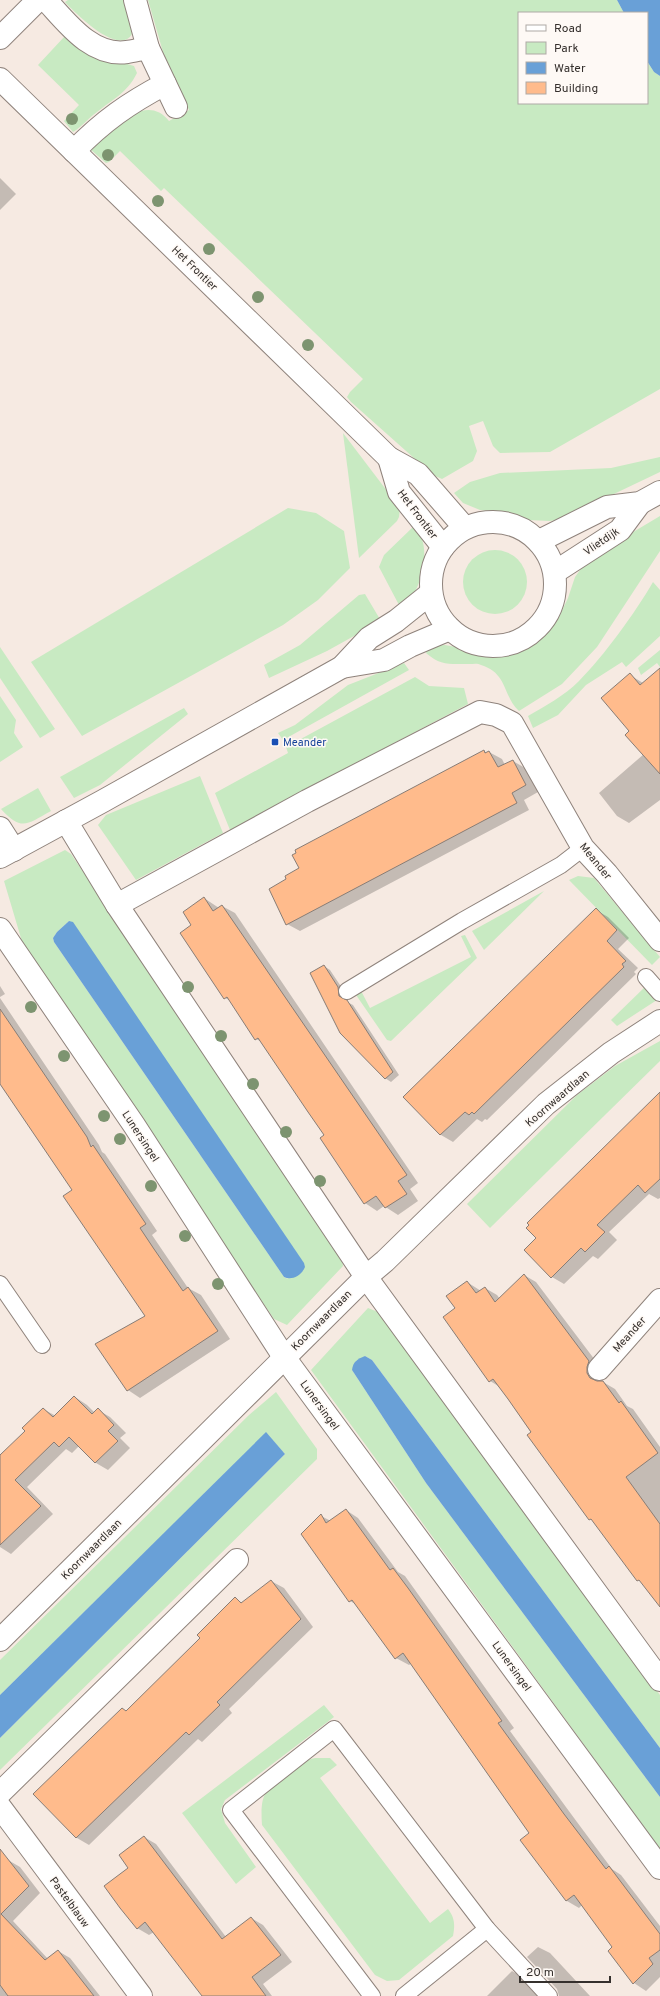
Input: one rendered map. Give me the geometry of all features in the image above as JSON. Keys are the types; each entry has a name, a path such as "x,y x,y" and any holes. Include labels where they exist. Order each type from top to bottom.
{"street":[{"path":"0,38 38,0"},
{"path":"46,0 72,28 88,42 112,52 126,52 148,48"},
{"path":"135,0 148,48 176,107"},
{"name":"Het Frontier","path":"0,79 389,458 418,474 465,528"},
{"path":"74,151 95,129 134,100 165,84"},
{"name":"Het Frontier","path":"389,458 399,492 443,547"},
{"name":"Vlietdijk","path":"539,541 607,508 640,503 660,492"},
{"name":"Vlietdijk","path":"555,572 620,530 640,503"},
{"path":"496,521 512,524 527,531 539,541 550,556 555,572 556,592 550,611 539,627 524,639 505,645 485,646 467,640 450,629 438,613 431,593 431,577 435,561 443,547 453,536 465,528 480,522 496,521"},
{"path":"0,828 7,853 342,667 369,638 396,621 431,593"},
{"path":"342,667 384,660 410,646 450,629"},
{"name":"Meander","path":"117,905 307,801 480,712 496,715 512,723 583,848 607,874 660,940"},
{"path":"66,821 117,905 366,1276 660,1680"},
{"name":"Lunersingel","path":"0,929 134,1126 284,1357 660,1868"},
{"name":"Koornwaardlaan","path":"0,1640 366,1276 386,1261 546,1104 611,1053 660,1021"},
{"name":"Meander","path":"599,1369 660,1300"},
{"path":"0,1793 237,1560"},
{"name":"Pastelblauw","path":"0,1807 141,1996"}],"lane":[{"path":"347,991 462,921 561,865 583,848"},
{"path":"646,977 660,992"},
{"path":"0,1284 42,1345"},
{"path":"372,1996 231,1810 334,1729 487,1929 549,1996"},
{"path":"404,1996 487,1929"}],"green space":[{"path":"68,0 126,0 132,34 126,40 117,40 108,37 97,31 78,15 65,2"},
{"path":"148,0 617,0 623,12 518,12 518,104 648,104 648,63 654,72 660,76 660,389 550,452 500,453 493,446 483,421 469,426 477,451 473,461 442,479 433,475 347,397 363,379 164,188 161,191 120,151 106,163 90,149 117,124 138,112 149,110 159,113 169,121 189,110 163,52"},
{"path":"65,36 84,51 134,66 137,73 124,91 73,132 64,121 79,105 38,65"},
{"path":"343,433 400,508 397,521 359,558"},
{"path":"660,457 660,472 595,503 569,518 550,521 528,520 505,512 480,510 463,503 454,493 470,482 500,473 611,468"},
{"path":"288,508 316,513 344,531 350,568 318,600 283,625 82,736 31,662"},
{"path":"660,516 660,551 597,647 562,684 519,711 510,699 501,679 490,669 478,664 451,664 441,662 426,653 428,646 445,645 466,649 485,655 505,655 524,648 541,637 558,619 568,598 575,577 588,559"},
{"path":"413,527 419,533 423,541 423,571 420,581 412,596 399,605 379,567 384,555"},
{"path":"489,550 501,550 518,559 525,570 527,582 525,594 518,605 501,614 489,614 477,609 468,600 463,588 463,576 468,564 477,555"},
{"path":"653,582 660,590 660,636 626,667 622,662 586,685 558,715 533,728 528,716 567,691 589,671 619,634"},
{"path":"365,594 381,621 327,651 269,678 264,665 300,645 359,595"},
{"path":"0,647 55,729 40,738 0,678"},
{"path":"660,650 660,667 657,663 641,675 638,668"},
{"path":"404,663 409,670 283,740 278,733 295,725 348,685"},
{"path":"415,677 429,686 464,688 468,704 230,830 215,793 288,753 286,747"},
{"path":"0,696 16,720 14,733 23,747 0,762"},
{"path":"184,708 188,714 100,785 74,798 60,777"},
{"path":"200,776 223,833 136,880 98,825 106,815"},
{"path":"38,788 51,811 25,824 14,821 1,809"},
{"path":"65,850 71,854 341,1251 343,1266 287,1325 274,1319 26,955 4,881","holes":["69,921 288,1279 284,1277 54,942 53,938 57,932"]},
{"path":"578,876 594,878 660,957 652,965 569,880"},
{"path":"544,891 484,950 472,931"},
{"path":"465,935 477,958 391,1041 387,1040 354,992 359,987 370,1008 471,957 461,936"},
{"path":"648,984 660,998 617,1026 611,1020"},
{"path":"660,1041 660,1061 490,1228 467,1204 577,1095 615,1066"},
{"path":"368,1308 383,1314 660,1695 660,1748 372,1360 365,1356 352,1370 426,1483 660,1797 660,1849 311,1370"},
{"path":"276,1392 317,1449 317,1459 0,1770 0,1738 285,1454 266,1433 0,1695 0,1660 249,1415"},
{"path":"324,1705 334,1717 225,1800 221,1809 225,1823 256,1867 236,1884 182,1813"},
{"path":"315,1758 330,1758 337,1765 320,1778 430,1923 448,1909 452,1915 454,1925 453,1936 399,1980 387,1981 375,1975 262,1825 262,1806 265,1794 274,1784 298,1765"}],"water":[{"path":"617,0 660,0 660,76 654,72 648,63 648,12 623,12"},
{"path":"69,921 73,922 304,1263 304,1270 299,1275 293,1278 284,1277 54,942 53,938 57,932"},
{"path":"365,1356 372,1360 660,1748 660,1797 426,1483 352,1370 356,1361"},
{"path":"266,1432 285,1454 0,1738 0,1695"}],"building":[{"path":"660,668 660,774 625,735 629,731 601,698 630,673 640,685"},
{"path":"484,750 485,753 489,751 498,767 513,760 526,785 512,793 517,803 286,925 269,889 286,879 285,876 299,868 292,855 296,853 295,850"},
{"path":"204,897 213,911 222,905 407,1175 398,1181 407,1194 385,1208 376,1196 364,1204 320,1138 324,1135 258,1038 255,1040 227,997 224,999 180,933 191,925 183,912"},
{"path":"596,908 617,930 607,941 626,961 622,964 624,967 474,1114 472,1112 469,1115 465,1112 440,1135 403,1097"},
{"path":"324,965 338,987 339,996 347,1000 393,1072 385,1079 340,1033 310,973"},
{"path":"0,1009 87,1137 91,1147 93,1145 146,1224 140,1228 154,1249 183,1291 188,1287 218,1331 127,1391 95,1344 145,1316 63,1196 72,1190 0,1084"},
{"path":"660,1092 660,1179 645,1193 638,1185 597,1225 605,1232 585,1252 581,1248 551,1278 524,1250 536,1238 526,1228 529,1225 527,1223"},
{"path":"524,1274 589,1361 587,1373 590,1378 597,1381 603,1381 619,1403 621,1401 658,1453 626,1477 660,1524 660,1607 639,1580 637,1581 591,1519 589,1520 527,1435 531,1432 508,1399 493,1379 489,1382 443,1317 455,1308 446,1296 467,1281 476,1293 485,1287 495,1302"},
{"path":"74,1396 92,1414 98,1408 114,1425 108,1431 118,1441 95,1463 69,1437 59,1447 54,1442 15,1480 41,1506 0,1545 0,1455 25,1431 22,1428 43,1408 53,1417"},
{"path":"346,1509 390,1570 393,1568 408,1588 502,1721 498,1723 564,1814 606,1869 609,1866 660,1934 660,1950 649,1958 653,1964 633,1984 608,1951 612,1947 574,1895 566,1901 520,1840 529,1833 403,1653 395,1659 352,1600 349,1602 301,1534 321,1514 326,1523"},
{"path":"271,1580 301,1619 217,1702 220,1705 189,1735 186,1732 76,1838 33,1794 122,1708 126,1711 200,1638 197,1635 235,1597 241,1603"},
{"path":"144,1836 222,1939 251,1917 281,1955 252,1977 266,1996 202,1996 145,1922 137,1929 120,1908 104,1886 128,1868 119,1855"},
{"path":"0,1849 29,1886 1,1914 45,1960 58,1950 94,1996 8,1996 0,1985"}],"place":[{"name":"Meander","path":"275,742"}]}
